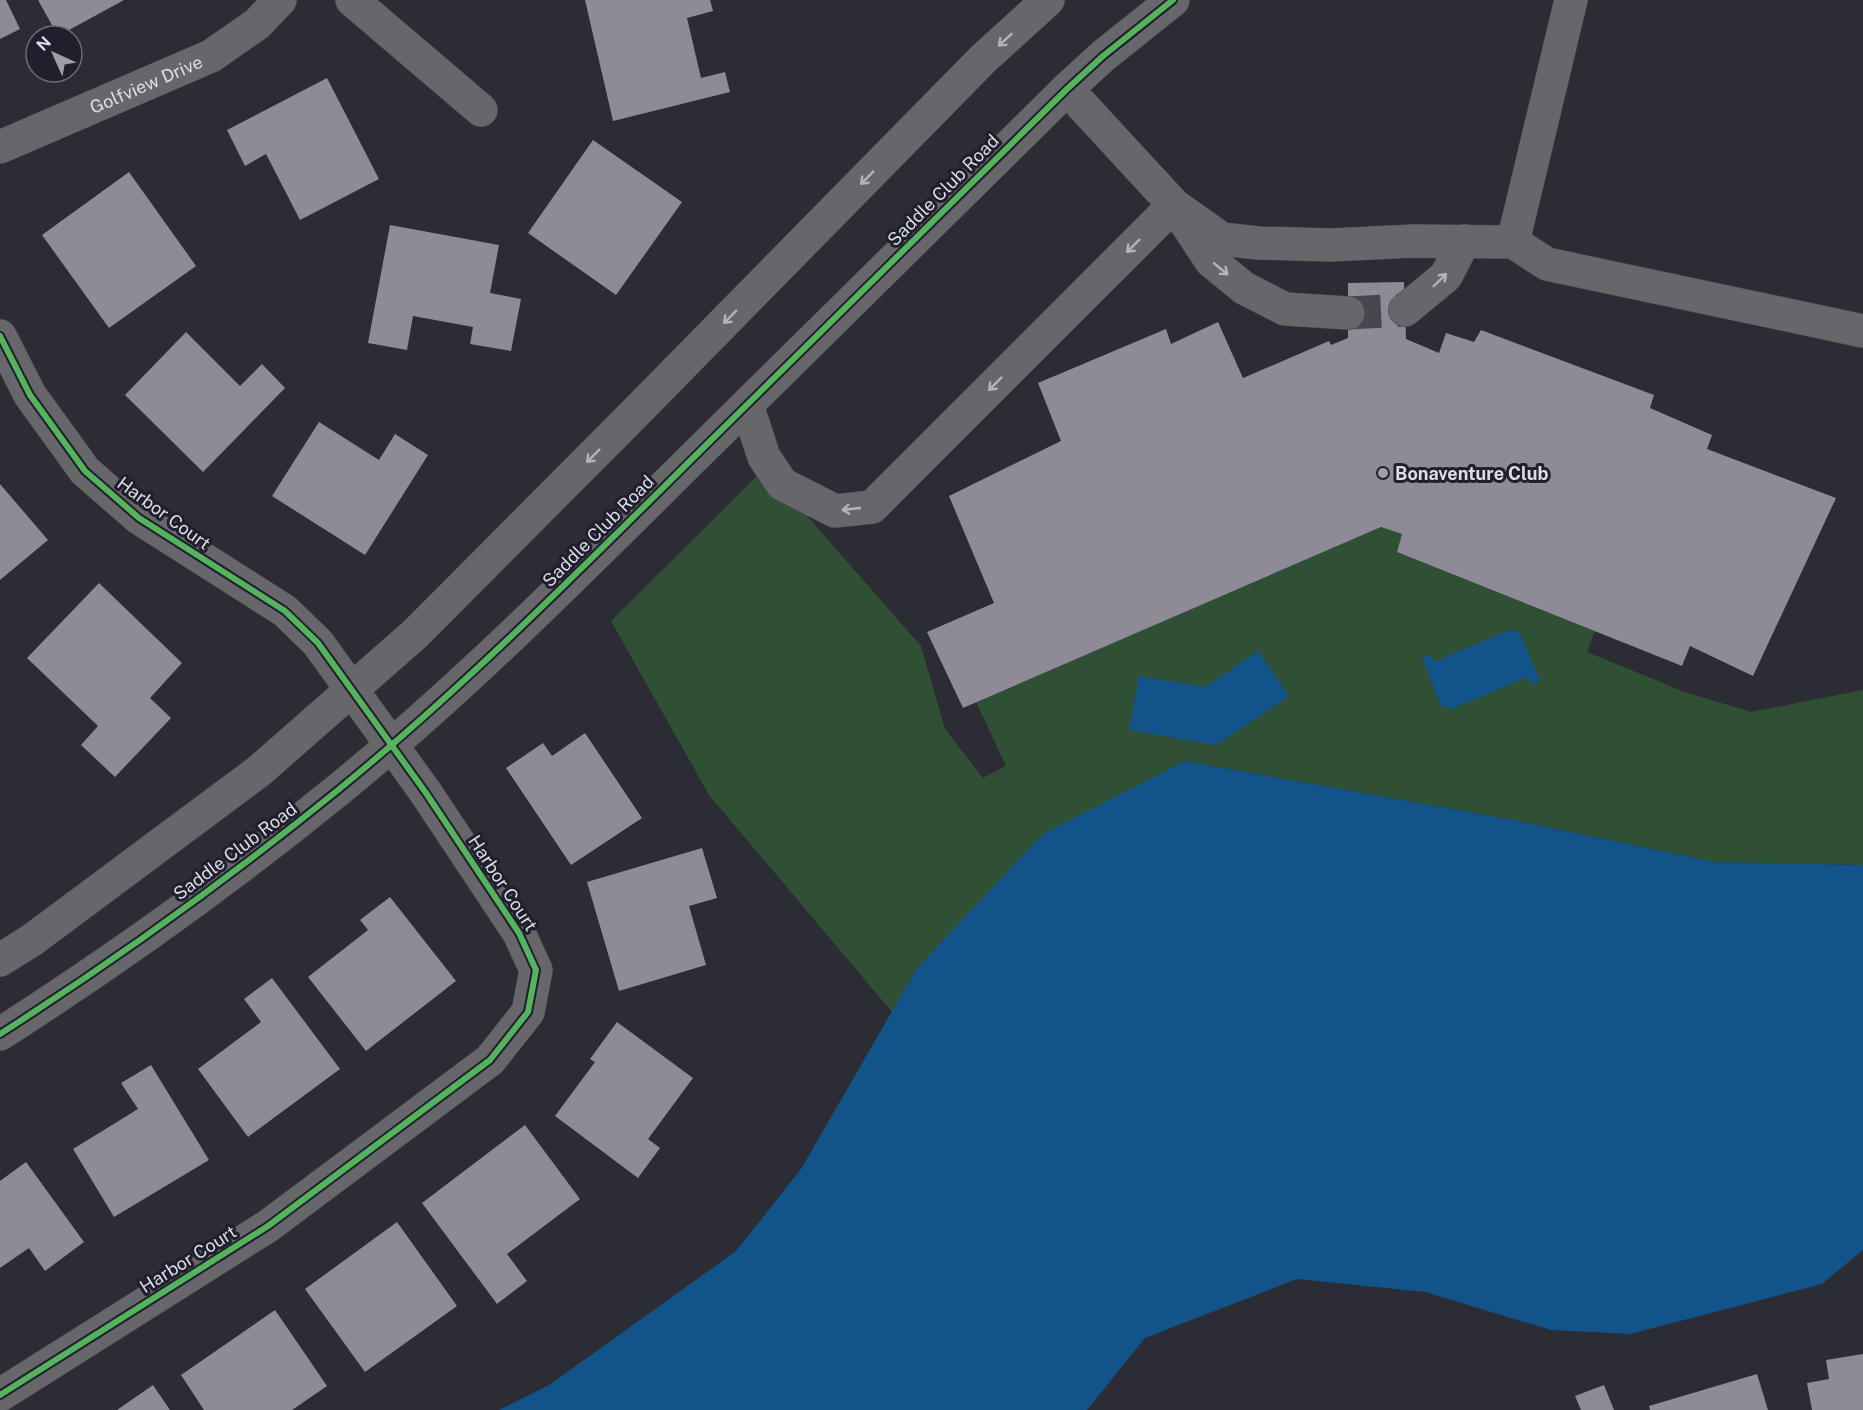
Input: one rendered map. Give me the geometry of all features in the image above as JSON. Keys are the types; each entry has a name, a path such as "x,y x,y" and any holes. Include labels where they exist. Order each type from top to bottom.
{"street":[{"name":"Golfview Drive","path":"0,147 211,56 257,24 280,0"},
{"path":"352,0 481,110"},
{"path":"0,960 32,940 259,771 415,634 631,418 984,58 1048,0"},
{"name":"Saddle Club Road","path":"0,1034 133,945 236,871 392,744 493,654 1067,88 1102,56 1173,0"},
{"path":"1513,242 1571,0"},
{"path":"1067,88 1174,205 1211,261 1244,288 1285,309 1348,313"},
{"path":"1174,205 1222,239 1258,243 1331,245 1413,241 1513,242 1547,264 1863,331"},
{"path":"747,405 764,457 782,484 835,511 872,507 1174,205"},
{"path":"1405,310 1446,276 1464,242"},
{"name":"Harbor Court","path":"0,336 30,395 85,471 139,518 285,611 318,643 426,793 519,933 536,970 528,1012 489,1060 268,1226 0,1395"}],"green space":[{"path":"765,468 921,646 945,729 983,778 1006,766 976,702 1381,527 1402,534 1397,552 1595,631 1587,652 1685,692 1751,712 1863,690 1863,865 1715,862 1508,819 1185,761 917,968 892,1012 709,795 611,621"}],"water":[{"path":"1511,629 1520,633 1540,681 1532,685 1528,677 1451,709 1441,706 1422,658 1431,654 1434,662"},
{"path":"1258,651 1289,696 1216,745 1129,730 1139,676 1205,687"},
{"path":"1185,761 1508,819 1715,862 1863,865 1863,1250 1822,1284 1630,1334 1551,1330 1425,1292 1297,1279 1145,1338 1087,1410 499,1410 549,1385 736,1251 801,1169 917,968 1043,834"}],"building":[{"path":"0,0 6,0 20,29 0,39"},
{"path":"38,0 124,0 80,24 51,24"},
{"path":"585,0 710,0 713,11 687,18 701,78 725,72 730,92 613,121"},
{"path":"327,78 379,179 300,220 266,154 245,166 227,130"},
{"path":"593,140 682,202 616,295 528,233"},
{"path":"129,172 196,266 109,328 42,235"},
{"path":"390,225 499,245 490,293 521,299 511,351 470,344 473,327 413,316 407,350 368,343"},
{"name":"Bonaventure Club","path":"1404,282 1406,339 1439,353 1446,333 1474,342 1481,330 1654,395 1650,408 1712,435 1707,449 1836,498 1753,676 1690,646 1682,666 1397,552 1402,534 1381,527 963,708 927,632 994,603 949,496 1061,441 1038,383 1166,329 1171,344 1218,322 1243,378 1329,341 1331,345 1348,338 1348,283"},
{"path":"186,332 240,386 262,364 285,388 203,472 125,395"},
{"path":"319,422 379,460 395,434 428,455 365,555 272,496"},
{"path":"0,484 48,540 0,580"},
{"path":"99,583 182,663 150,698 171,718 115,777 81,745 98,726 27,658"},
{"path":"585,733 642,818 571,865 506,768 543,743 552,756"},
{"path":"702,848 717,898 689,906 706,965 619,991 587,882"},
{"path":"390,897 456,981 366,1051 308,977 368,930 360,920"},
{"path":"272,978 340,1069 248,1137 198,1069 261,1022 244,999"},
{"path":"617,1022 693,1078 648,1139 660,1148 638,1178 555,1116 595,1062 590,1059"},
{"path":"151,1065 209,1160 114,1217 73,1149 138,1109 121,1083"},
{"path":"525,1125 580,1199 507,1254 527,1281 497,1304 422,1203"},
{"path":"26,1162 84,1242 45,1271 29,1248 0,1268 0,1181"},
{"path":"397,1222 457,1306 365,1372 305,1289"},
{"path":"275,1310 327,1386 292,1410 204,1410 181,1375"},
{"path":"1863,1354 1863,1410 1812,1410 1807,1383 1829,1379 1826,1360"},
{"path":"1757,1374 1768,1410 1650,1410 1649,1406"},
{"path":"153,1385 170,1410 117,1410"},
{"path":"1604,1385 1614,1410 1581,1410 1575,1396"}],"tunnel":[{"path":"1348,313 1405,310"}],"cycle path":[{"path":"0,1034 87,977 214,886 297,823 384,752 561,589 1067,89 1103,56 1173,0"},
{"path":"0,336 30,395 85,471 139,518 285,611 318,643 426,793 519,933 536,970 528,1012 490,1060 268,1226 0,1395"}],"place":[{"name":"Bonaventure Club","path":"1383,473"}]}
